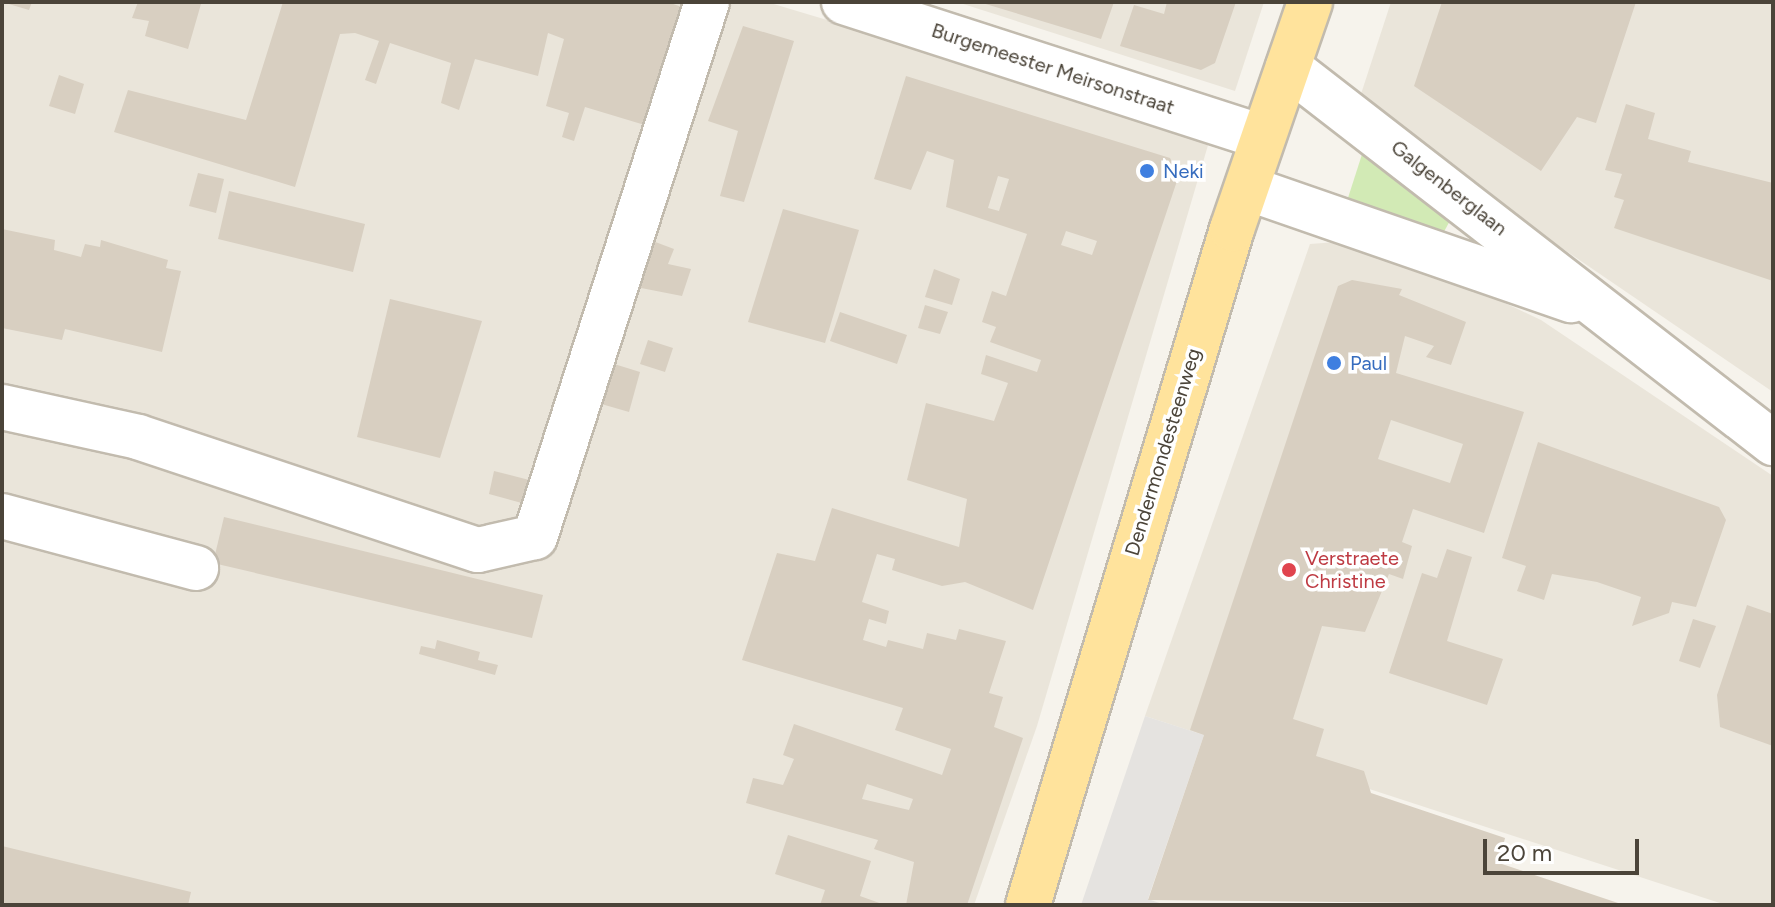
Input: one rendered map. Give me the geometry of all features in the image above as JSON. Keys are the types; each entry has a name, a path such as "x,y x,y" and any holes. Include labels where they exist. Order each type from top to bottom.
{"main road":[{"name":"Dendermondesteenweg","path":"1028,905 1247,188 1310,2"}],"street":[{"path":"2,407 138,437 478,550 535,537 707,2"},
{"name":"Burgemeester Meirsonstraat","path":"844,2 1263,137"},
{"name":"Galgenberglaan","path":"1288,67 1773,443"},
{"name":"Galgenberglaan","path":"1247,188 1607,313"},
{"path":"2,516 196,568"}],"shaded area":[{"path":"2,2 767,2 1211,135 1037,726 974,905 2,905"},
{"path":"957,2 1264,2 1235,91"},
{"path":"1391,2 1773,2 1773,392 1553,242 1361,94"},
{"path":"1337,242 1431,268 1541,320 1773,476 1773,905 1726,905 1145,716 1310,244"},
{"path":"1145,716 1204,735 1148,899 1165,905 1081,905"}],"green space":[{"path":"1365,145 1452,217 1440,239 1347,201"}],"building":[{"path":"2,2 32,2 29,10"},
{"path":"138,2 201,4 188,49 145,36 149,21 132,18"},
{"path":"283,2 668,2 684,8 648,126 585,107 574,141 562,137 569,113 546,106 564,39 548,33 538,76 475,59 459,110 441,103 451,63 390,43 376,84 365,80 379,41 355,33 340,34 295,187 114,132 128,90 246,120"},
{"path":"979,2 1114,2 1101,39"},
{"path":"1167,2 1236,2 1215,63 1201,70 1120,46 1134,5 1164,14"},
{"path":"1442,2 1636,2 1596,123 1577,117 1541,171 1414,86"},
{"path":"743,26 794,41 744,202 720,196 738,131 708,121"},
{"path":"59,75 84,84 75,114 49,106"},
{"path":"906,76 1170,158 1179,175 1033,610 965,582 942,586 892,570 895,559 877,554 862,602 889,611 886,624 869,619 863,640 886,647 888,640 923,649 927,633 956,640 959,629 1006,641 989,693 1003,697 994,727 1023,738 967,905 906,905 914,862 874,849 878,840 746,803 753,778 783,785 794,759 783,755 794,724 942,775 951,749 895,730 903,708 742,660 777,553 815,561 832,508 959,547 967,499 907,480 926,403 994,421 1008,383 981,374 986,355 1037,372 1041,360 990,342 996,327 982,322 992,291 1006,296 1027,234 946,207 954,160 927,151 911,190 874,179","holes":["998,176 1009,179 999,211 988,208","1066,231 1097,241 1092,255 1061,245","867,784 913,799 909,810 862,799"]},
{"path":"1626,104 1655,113 1648,139 1691,151 1688,162 1773,183 1773,281 1614,228 1624,200 1614,197 1622,174 1605,170"},
{"path":"198,173 224,179 216,213 189,206"},
{"path":"229,191 365,224 353,272 218,239"},
{"path":"783,209 859,230 825,343 748,322"},
{"path":"2,229 55,240 54,250 81,257 85,244 100,247 101,240 168,260 166,268 181,271 162,352 65,329 62,340 2,328"},
{"path":"650,240 674,249 668,264 691,269 682,296 636,287"},
{"path":"934,269 960,279 952,305 925,297"},
{"path":"1352,280 1402,289 1399,295 1466,322 1451,365 1426,357 1434,346 1405,336 1396,373 1524,412 1484,533 1413,509 1402,542 1412,546 1403,579 1389,574 1365,632 1322,626 1293,719 1324,729 1316,756 1364,771 1371,793 1505,838 1499,863 1624,905 1148,900 1204,735 1190,730 1338,286","holes":["1391,420 1463,444 1450,483 1378,459"]},
{"path":"390,299 482,321 440,458 357,437"},
{"path":"925,305 948,312 940,334 918,328"},
{"path":"840,312 907,335 897,364 830,341"},
{"path":"648,340 673,348 665,372 640,364"},
{"path":"611,363 640,372 629,412 598,403"},
{"path":"1538,442 1719,507 1726,520 1696,607 1672,602 1669,613 1632,626 1641,597 1597,582 1552,574 1544,600 1517,591 1526,566 1502,558"},
{"path":"494,471 533,481 529,505 489,494"},
{"path":"224,517 543,595 532,638 213,563"},
{"path":"1447,549 1472,557 1447,641 1503,659 1487,705 1389,673 1422,573 1437,578"},
{"path":"1747,605 1773,614 1773,746 1720,727 1717,695"},
{"path":"1693,619 1716,626 1700,668 1679,661"},
{"path":"437,640 480,652 478,660 498,665 495,675 419,654 421,646 435,649"},
{"path":"788,835 871,861 860,896 885,905 820,905 825,890 775,874"},
{"path":"2,846 191,892 188,905 2,905"}],"place":[{"name":"Neki","path":"1147,171"},
{"name":"Paul","path":"1334,363"},
{"name":"Verstraete Christine","path":"1289,570"}]}
